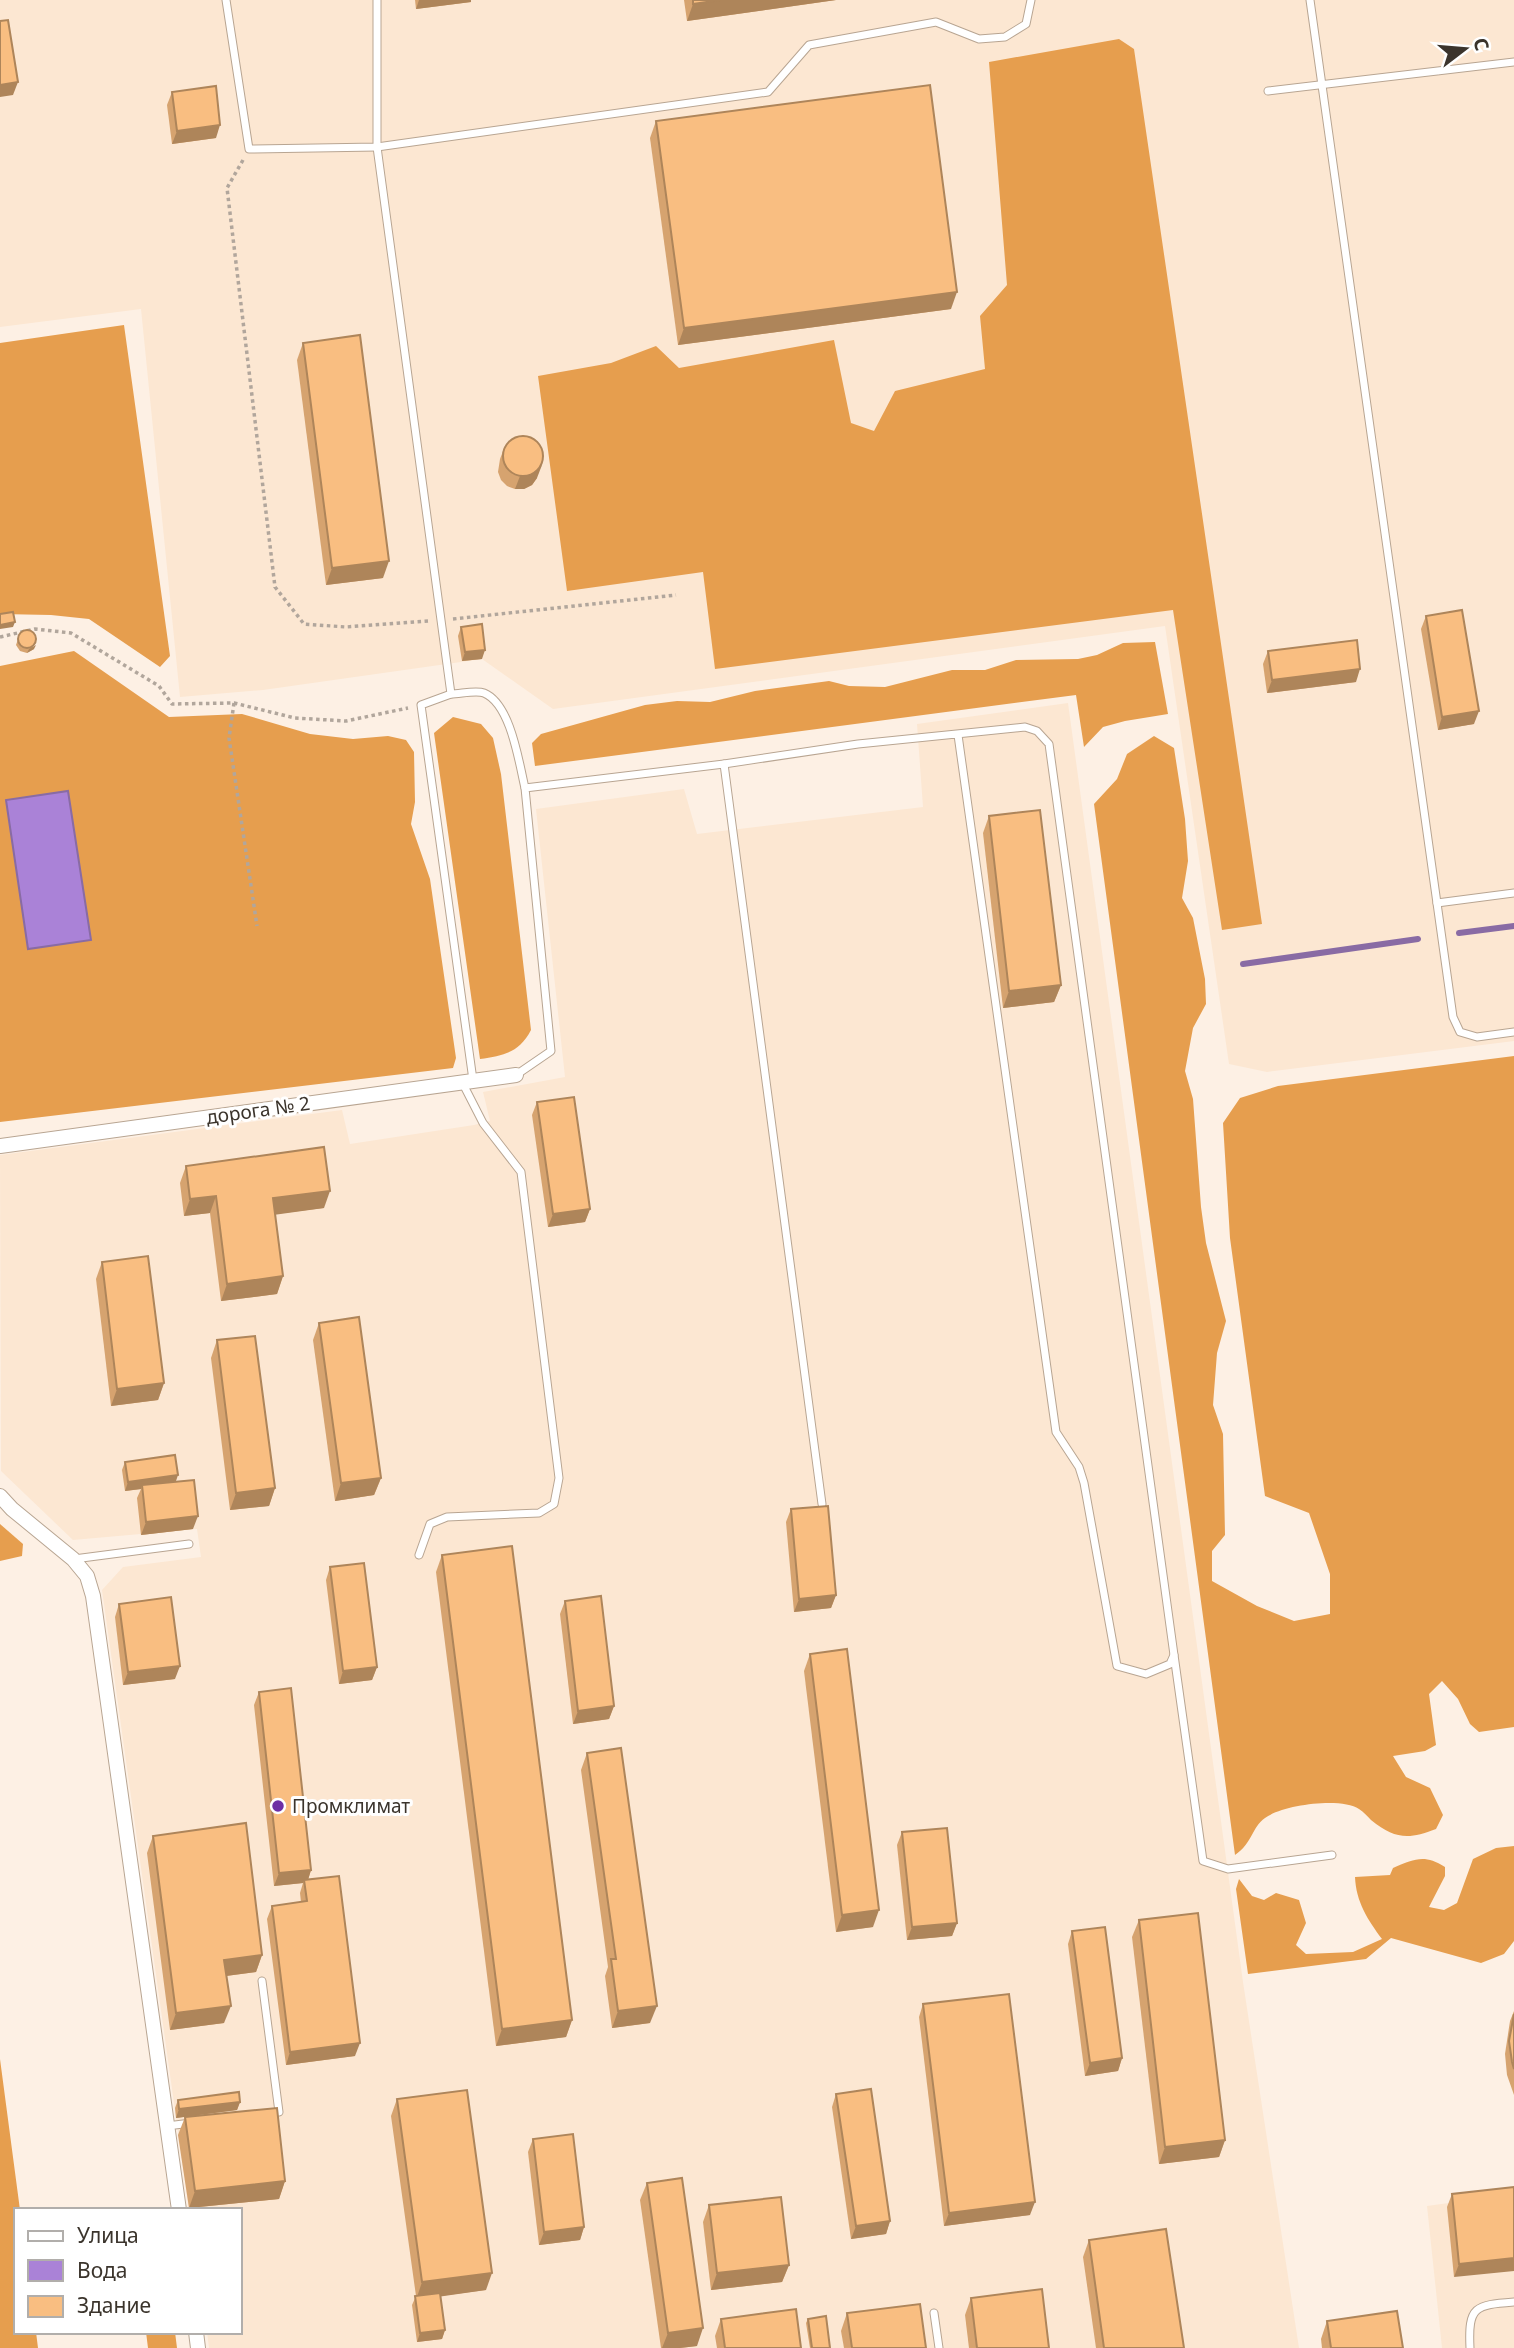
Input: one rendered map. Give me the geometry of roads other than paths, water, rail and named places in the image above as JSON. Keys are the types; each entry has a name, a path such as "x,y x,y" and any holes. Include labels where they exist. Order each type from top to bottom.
{"street":[{"name":"дорога № 2","path":"0,1146 516,1075"},
{"path":"0,1496 73,1559 87,1576 93,1596 179,2208"}],"lane":[{"path":"226,0 249,149 377,147 768,92 809,45 936,22 979,39 1005,37 1026,24 1031,0"},
{"path":"377,0 377,147 450,694"},
{"path":"1310,0 1453,1017 1460,1032 1476,1037 1514,1032"},
{"path":"1268,91 1514,62"},
{"path":"419,1555 430,1524 447,1517 539,1513 554,1504 559,1478 521,1172 483,1123 468,1081 421,705 450,694 483,693 497,704 509,724 524,788 551,1051 516,1075"},
{"path":"524,788 724,764 858,744 1025,727 1037,731 1049,744 1203,1861 1228,1869 1332,1855"},
{"path":"958,735 1056,1432 1079,1467 1084,1483 1117,1666 1146,1674 1170,1664 1174,1655"},
{"path":"724,764 822,1504"},
{"path":"1437,903 1514,893"},
{"path":"73,1559 189,1544"},
{"path":"262,1981 279,2112 266,2114"},
{"path":"167,2126 202,2121"},
{"path":"1470,2348 1469,2326 1472,2314 1486,2304 1514,2302"},
{"path":"934,2313 939,2348"}],"water":[{"path":"68,791 91,940 28,949 6,800"}],"waterway":[{"path":"1459,933 1514,926"},
{"path":"1243,964 1418,939"}],"place":[{"name":"Промклимат","path":"278,1806"}]}
